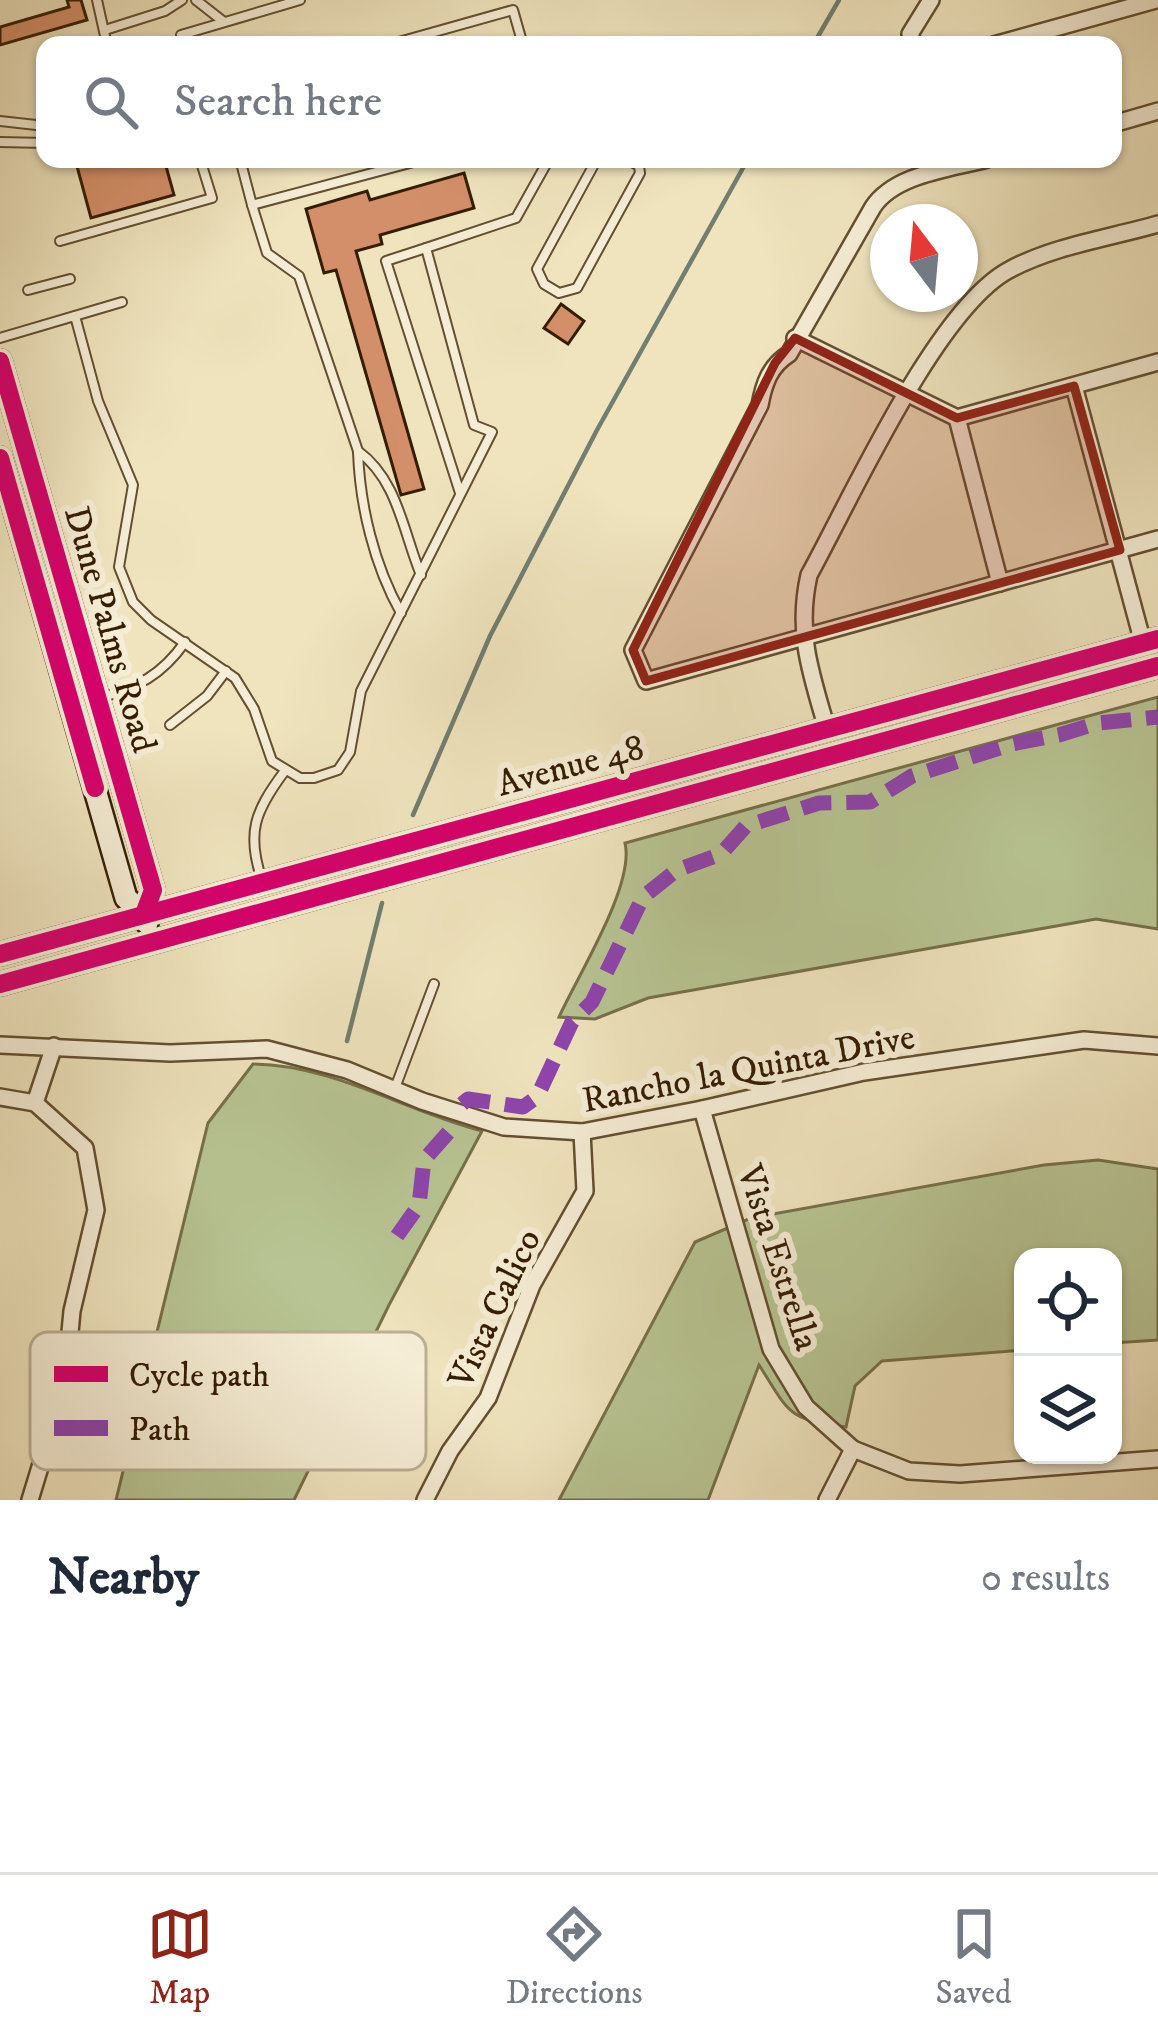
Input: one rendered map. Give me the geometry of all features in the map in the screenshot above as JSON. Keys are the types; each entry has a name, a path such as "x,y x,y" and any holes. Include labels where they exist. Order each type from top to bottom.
{"main road":[{"name":"Dune Palms Road","path":"0,361 153,890 144,914"},
{"name":"Dune Palms Road","path":"0,458 126,898 144,914 153,941"},
{"path":"15,512 32,517 61,573"},
{"path":"51,633 81,692 97,698"},
{"path":"1002,710 1039,687 1141,659 1151,641"},
{"name":"Avenue 48","path":"0,953 1151,641"},
{"name":"Avenue 48","path":"0,984 1158,666"},
{"path":"827,729 835,755"}],"street":[{"path":"911,36 931,0"},
{"path":"1026,36 1156,0"},
{"path":"1122,121 1158,111"},
{"path":"957,168 882,194 789,354 775,363 760,405 633,650 646,681 1158,539"},
{"path":"827,729 802,637 809,575 907,396 962,307 989,283 1037,258 1157,227"},
{"path":"795,338 957,418 1158,362"},
{"path":"1074,386 1151,641"},
{"path":"957,418 1000,583"},
{"name":"Rancho la Quinta Drive","path":"0,1045 170,1053 267,1049 347,1070 504,1127 582,1132 864,1072 1084,1040 1158,1046"},
{"path":"35,1103 54,1046"},
{"path":"0,1097 35,1103 85,1148 97,1210 70,1332"},
{"name":"Vista Estrella","path":"702,1109 771,1349 806,1407 853,1449 909,1471 960,1474 1158,1459"},
{"name":"Vista Calico","path":"425,1500 450,1451 488,1398 532,1285 585,1191 582,1132"},
{"path":"826,1500 853,1449"},
{"path":"30,1500 39,1470"}],"lane":[{"path":"97,0 106,36"},
{"path":"105,30 165,11 182,0"},
{"path":"196,0 224,22"},
{"path":"181,35 300,0"},
{"path":"420,36 513,10 521,36"},
{"path":"0,121 36,125"},
{"path":"0,142 36,143"},
{"path":"60,241 212,198 203,168"},
{"path":"242,168 267,253 299,277 358,451 360,493 388,591 401,613"},
{"path":"252,206 391,168"},
{"path":"460,494 386,261 516,218 544,168"},
{"path":"592,168 537,269 544,284 559,292 568,294 578,288 639,168"},
{"path":"75,316 98,401 134,485 119,567 133,602 151,620 235,678 254,709 272,761 284,772 314,778 338,770 350,752 361,692 492,432 474,425 426,248"},
{"path":"28,290 70,279"},
{"path":"0,338 122,302"},
{"path":"358,451 372,460 390,485 422,577"},
{"path":"97,698 142,685 170,664 185,642"},
{"path":"170,725 207,696 226,671"},
{"path":"262,882 253,831 284,772"},
{"path":"395,1090 434,984"}],"highlighted area":[{"path":"795,338 957,418 1074,386 1120,550 646,681 633,650 775,363"}],"green space":[{"path":"1158,697 1158,929 1096,919 648,998 595,1019 559,1017 614,905 626,861 625,843"},
{"path":"253,1064 341,1080 482,1131 376,1332 157,1332 208,1123"},
{"path":"1098,1160 1158,1169 1158,1340 1122,1342 1122,1248 1014,1248 1014,1351 882,1361 855,1386 846,1427 800,1417 777,1394 759,1365 708,1500 559,1500 695,1242 751,1218 1044,1165"},
{"path":"123,1470 309,1470 294,1500 116,1500"}],"building":[{"path":"67,0 81,0 87,20 0,45 0,27 69,7"},
{"path":"77,168 166,168 174,195 91,218"},
{"path":"464,173 474,208 380,235 382,244 356,251 424,489 401,495 336,270 324,273 306,209 367,191 370,200"},
{"path":"561,304 584,321 568,344 544,328"}],"waterway":[{"path":"818,36 839,0"},
{"path":"413,815 490,636 597,430 743,168"},
{"path":"347,1041 382,903"}],"marked path":[{"path":"462,1104 468,1099 523,1107 537,1097 572,1022 592,1002 643,897 677,870 721,854 746,826 819,803 870,802 912,776 1012,744 1098,723 1158,717"},
{"path":"397,1236 419,1205 424,1160 453,1127"}],"cycle path":[{"path":"0,361 153,890 144,914"},
{"path":"0,458 95,788"},
{"path":"0,954 1158,639"},
{"path":"0,984 1158,666"}]}
